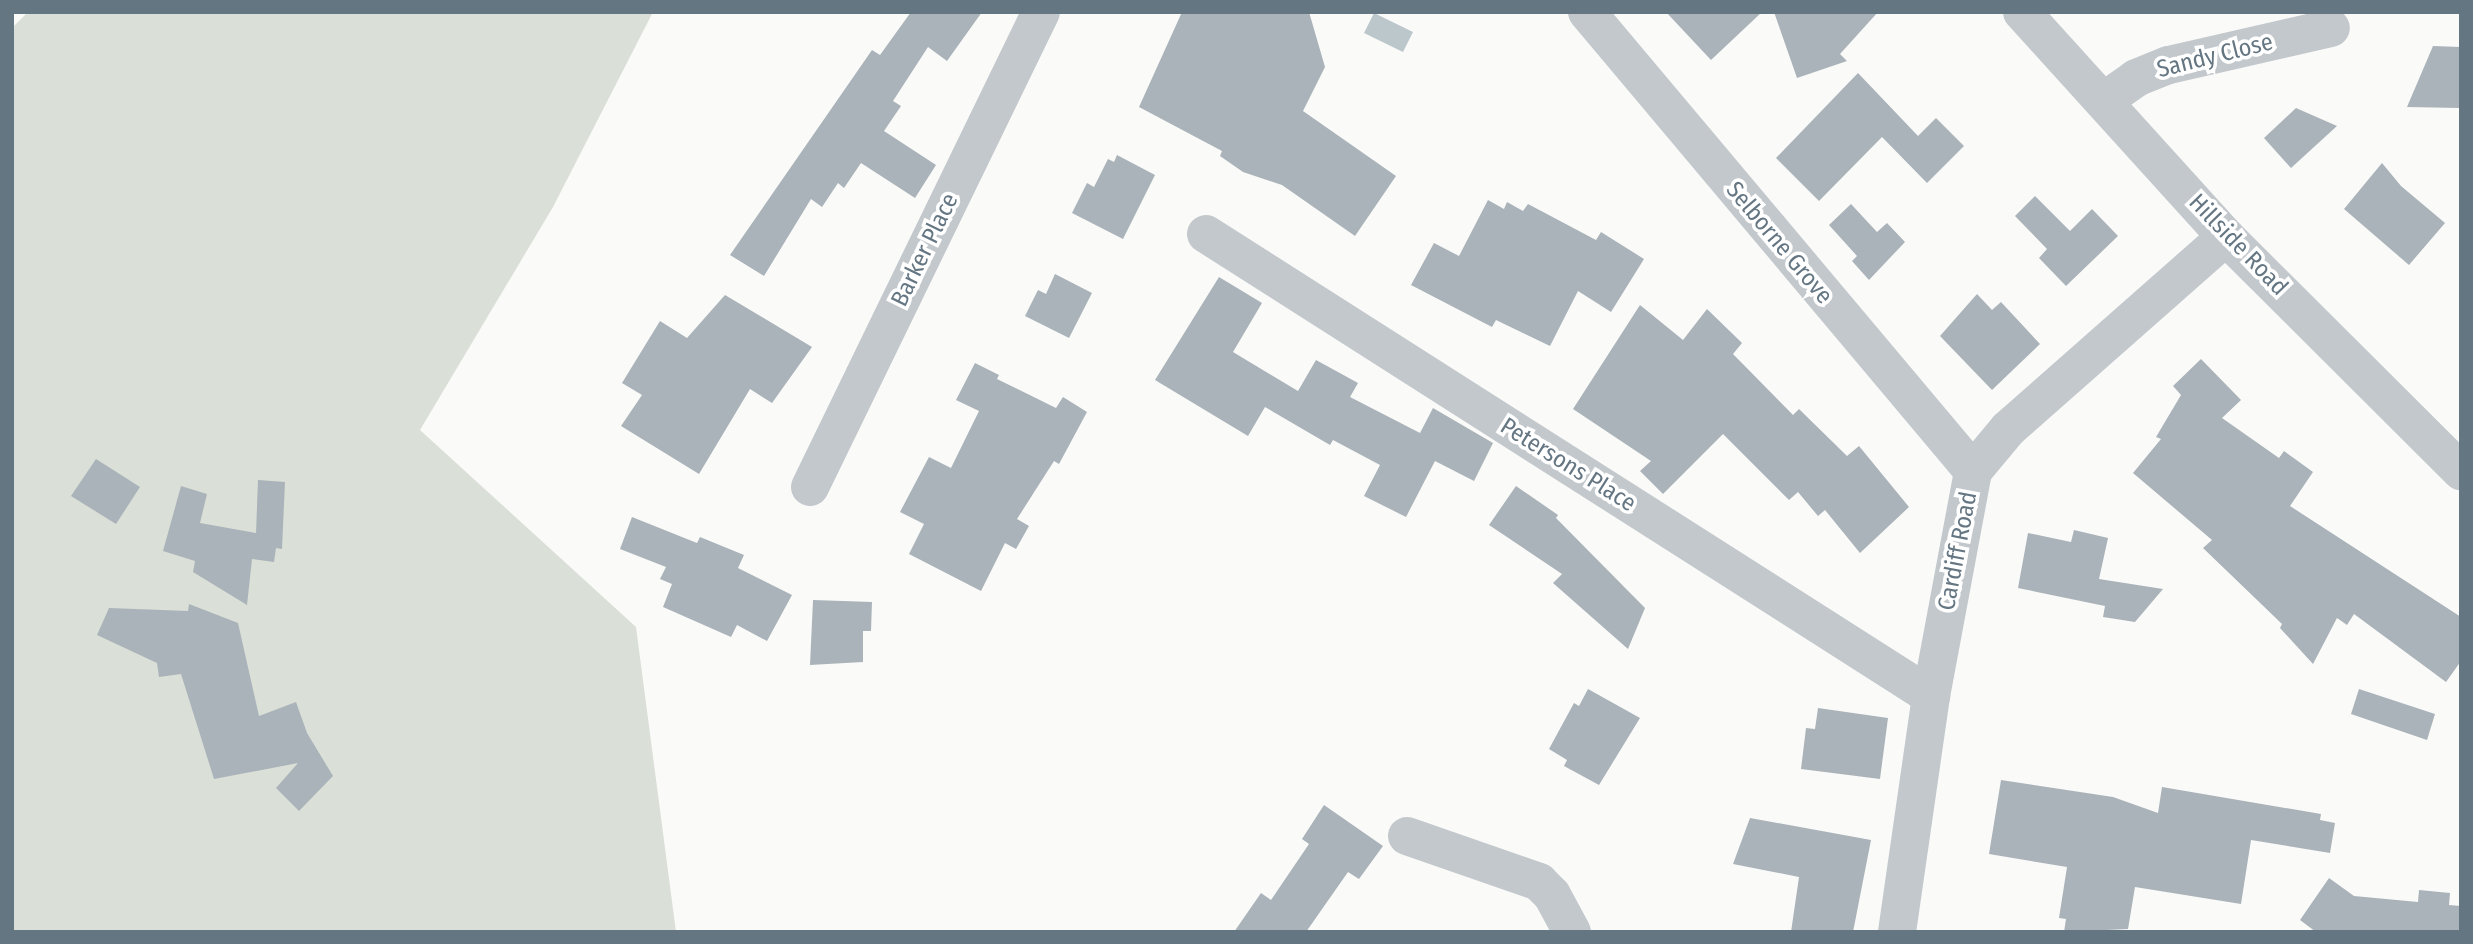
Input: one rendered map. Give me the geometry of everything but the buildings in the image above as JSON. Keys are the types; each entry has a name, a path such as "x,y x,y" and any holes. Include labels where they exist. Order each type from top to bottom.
{"street":[{"name":"Barker Place","path":"810,487 1041,12"},
{"name":"Selborne Grove","path":"1587,12 1973,471"},
{"name":"Hillside Road","path":"2022,12 2105,100 2226,237 2461,471"},
{"name":"Sandy Close","path":"2105,100 2136,78 2169,65 2331,28"},
{"name":"Petersons Place","path":"1206,234 1931,696"},
{"name":"Cardiff Road","path":"1897,932 1931,696 1973,471 2008,429 2226,237"},
{"path":"1407,836 1539,882 1552,895 1572,932"}],"shaded area":[{"path":"28,12 653,12 553,207 420,430 636,627 676,932 12,932 12,28"},
{"path":"1374,13 1413,32 1403,52 1364,33"}]}
